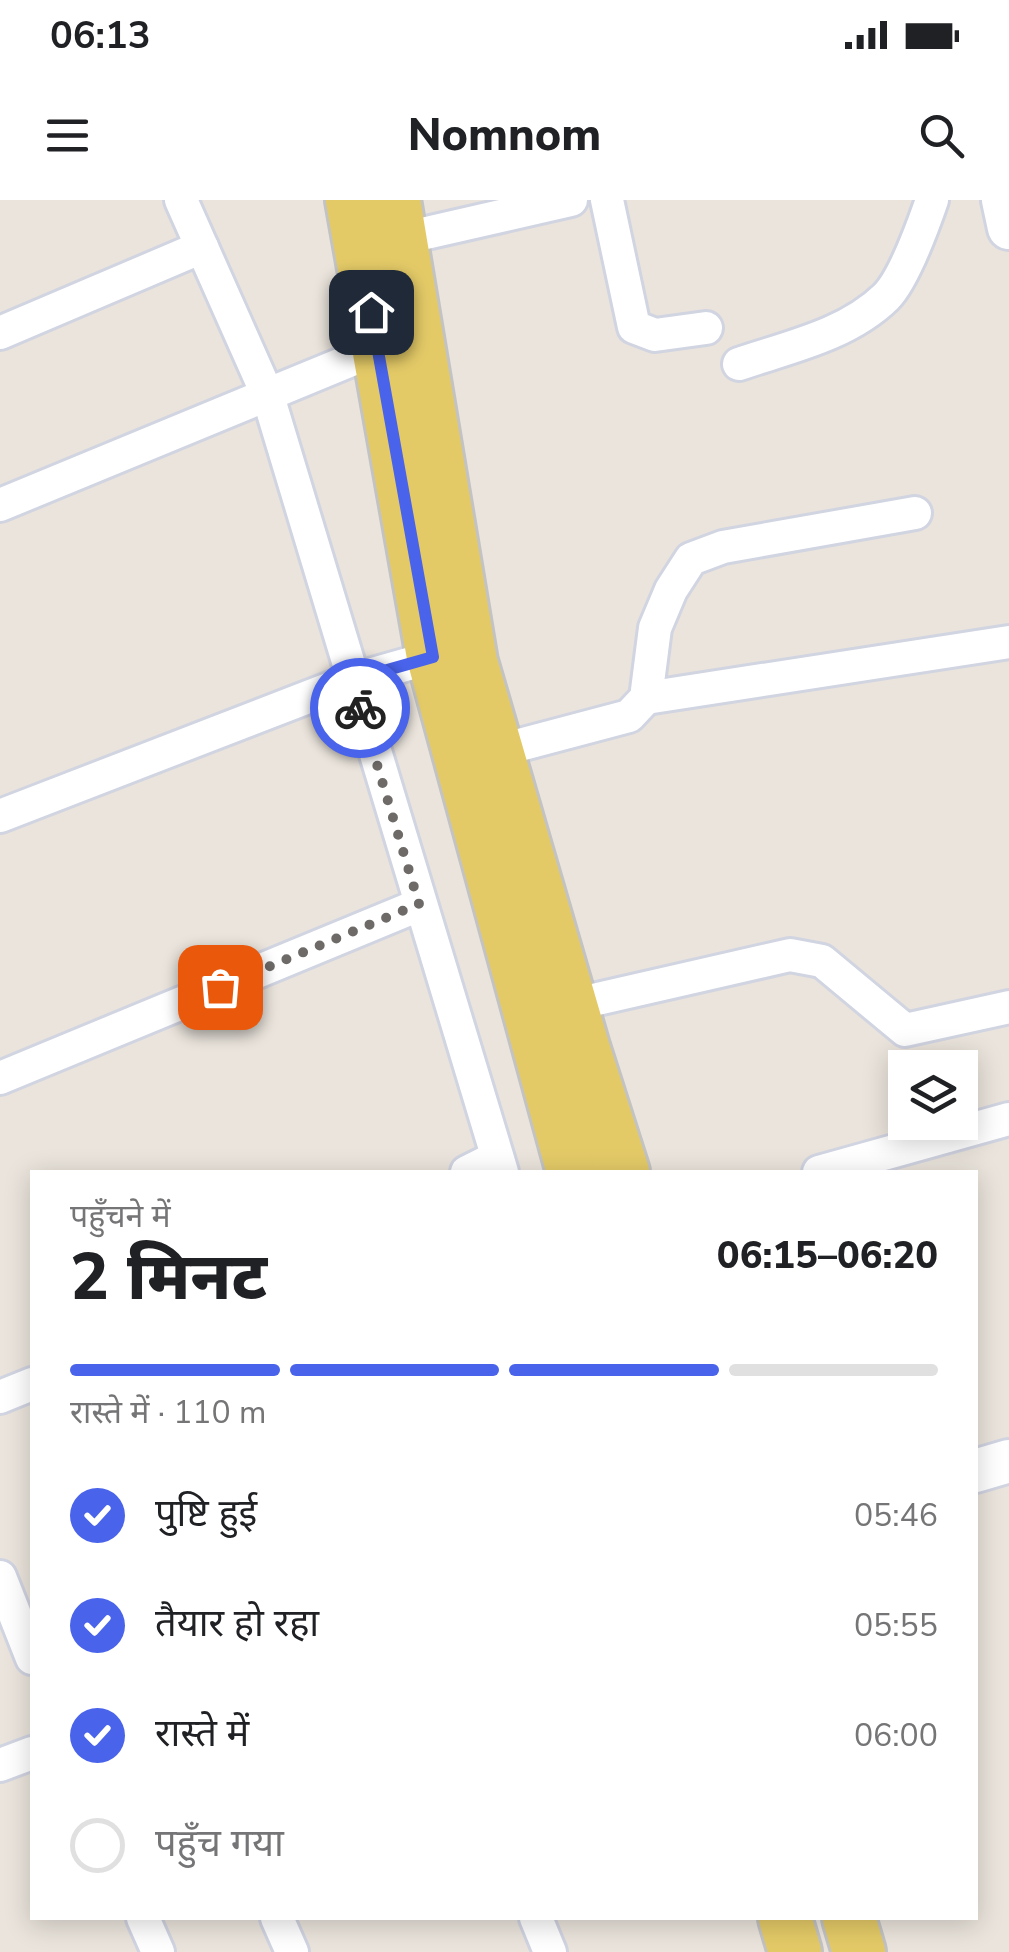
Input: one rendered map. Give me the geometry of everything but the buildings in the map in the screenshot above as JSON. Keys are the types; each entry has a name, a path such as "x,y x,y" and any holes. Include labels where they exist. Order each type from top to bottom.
{"main road":[{"path":"352,200 433,657 572,1170"},
{"path":"397,219 472,662 622,1170"},
{"path":"786,1920 795,1952"},
{"path":"851,1920 859,1952"}],"street":[{"path":"181,200 268,396 499,1165"},
{"path":"397,219 571,200"},
{"path":"607,200 634,327 655,335 706,328"},
{"path":"739,364 845,328 888,296 919,238 932,200"},
{"path":"1003,200 1009,228"},
{"path":"0,333 202,247"},
{"path":"0,505 378,349"},
{"path":"497,751 629,716 646,698 655,628 671,590 691,559 723,547 914,513"},
{"path":"646,698 1009,642"},
{"path":"0,816 352,680 433,657"},
{"path":"0,1078 419,904"},
{"path":"571,1005 790,955 822,961 905,1030 1009,1006"},
{"path":"840,1170 917,1160 1009,1119"},
{"path":"0,1397 30,1385"},
{"path":"978,1439 1009,1430"},
{"path":"978,1470 1009,1461"},
{"path":"0,1577 30,1653"},
{"path":"0,1765 30,1754"},
{"path":"144,1920 158,1952"},
{"path":"278,1920 292,1952"},
{"path":"537,1920 550,1952"}],"way so far":[{"path":"220,987 419,904 360,708"}],"route":[{"path":"360,708 352,680 433,657 371,312"}]}
